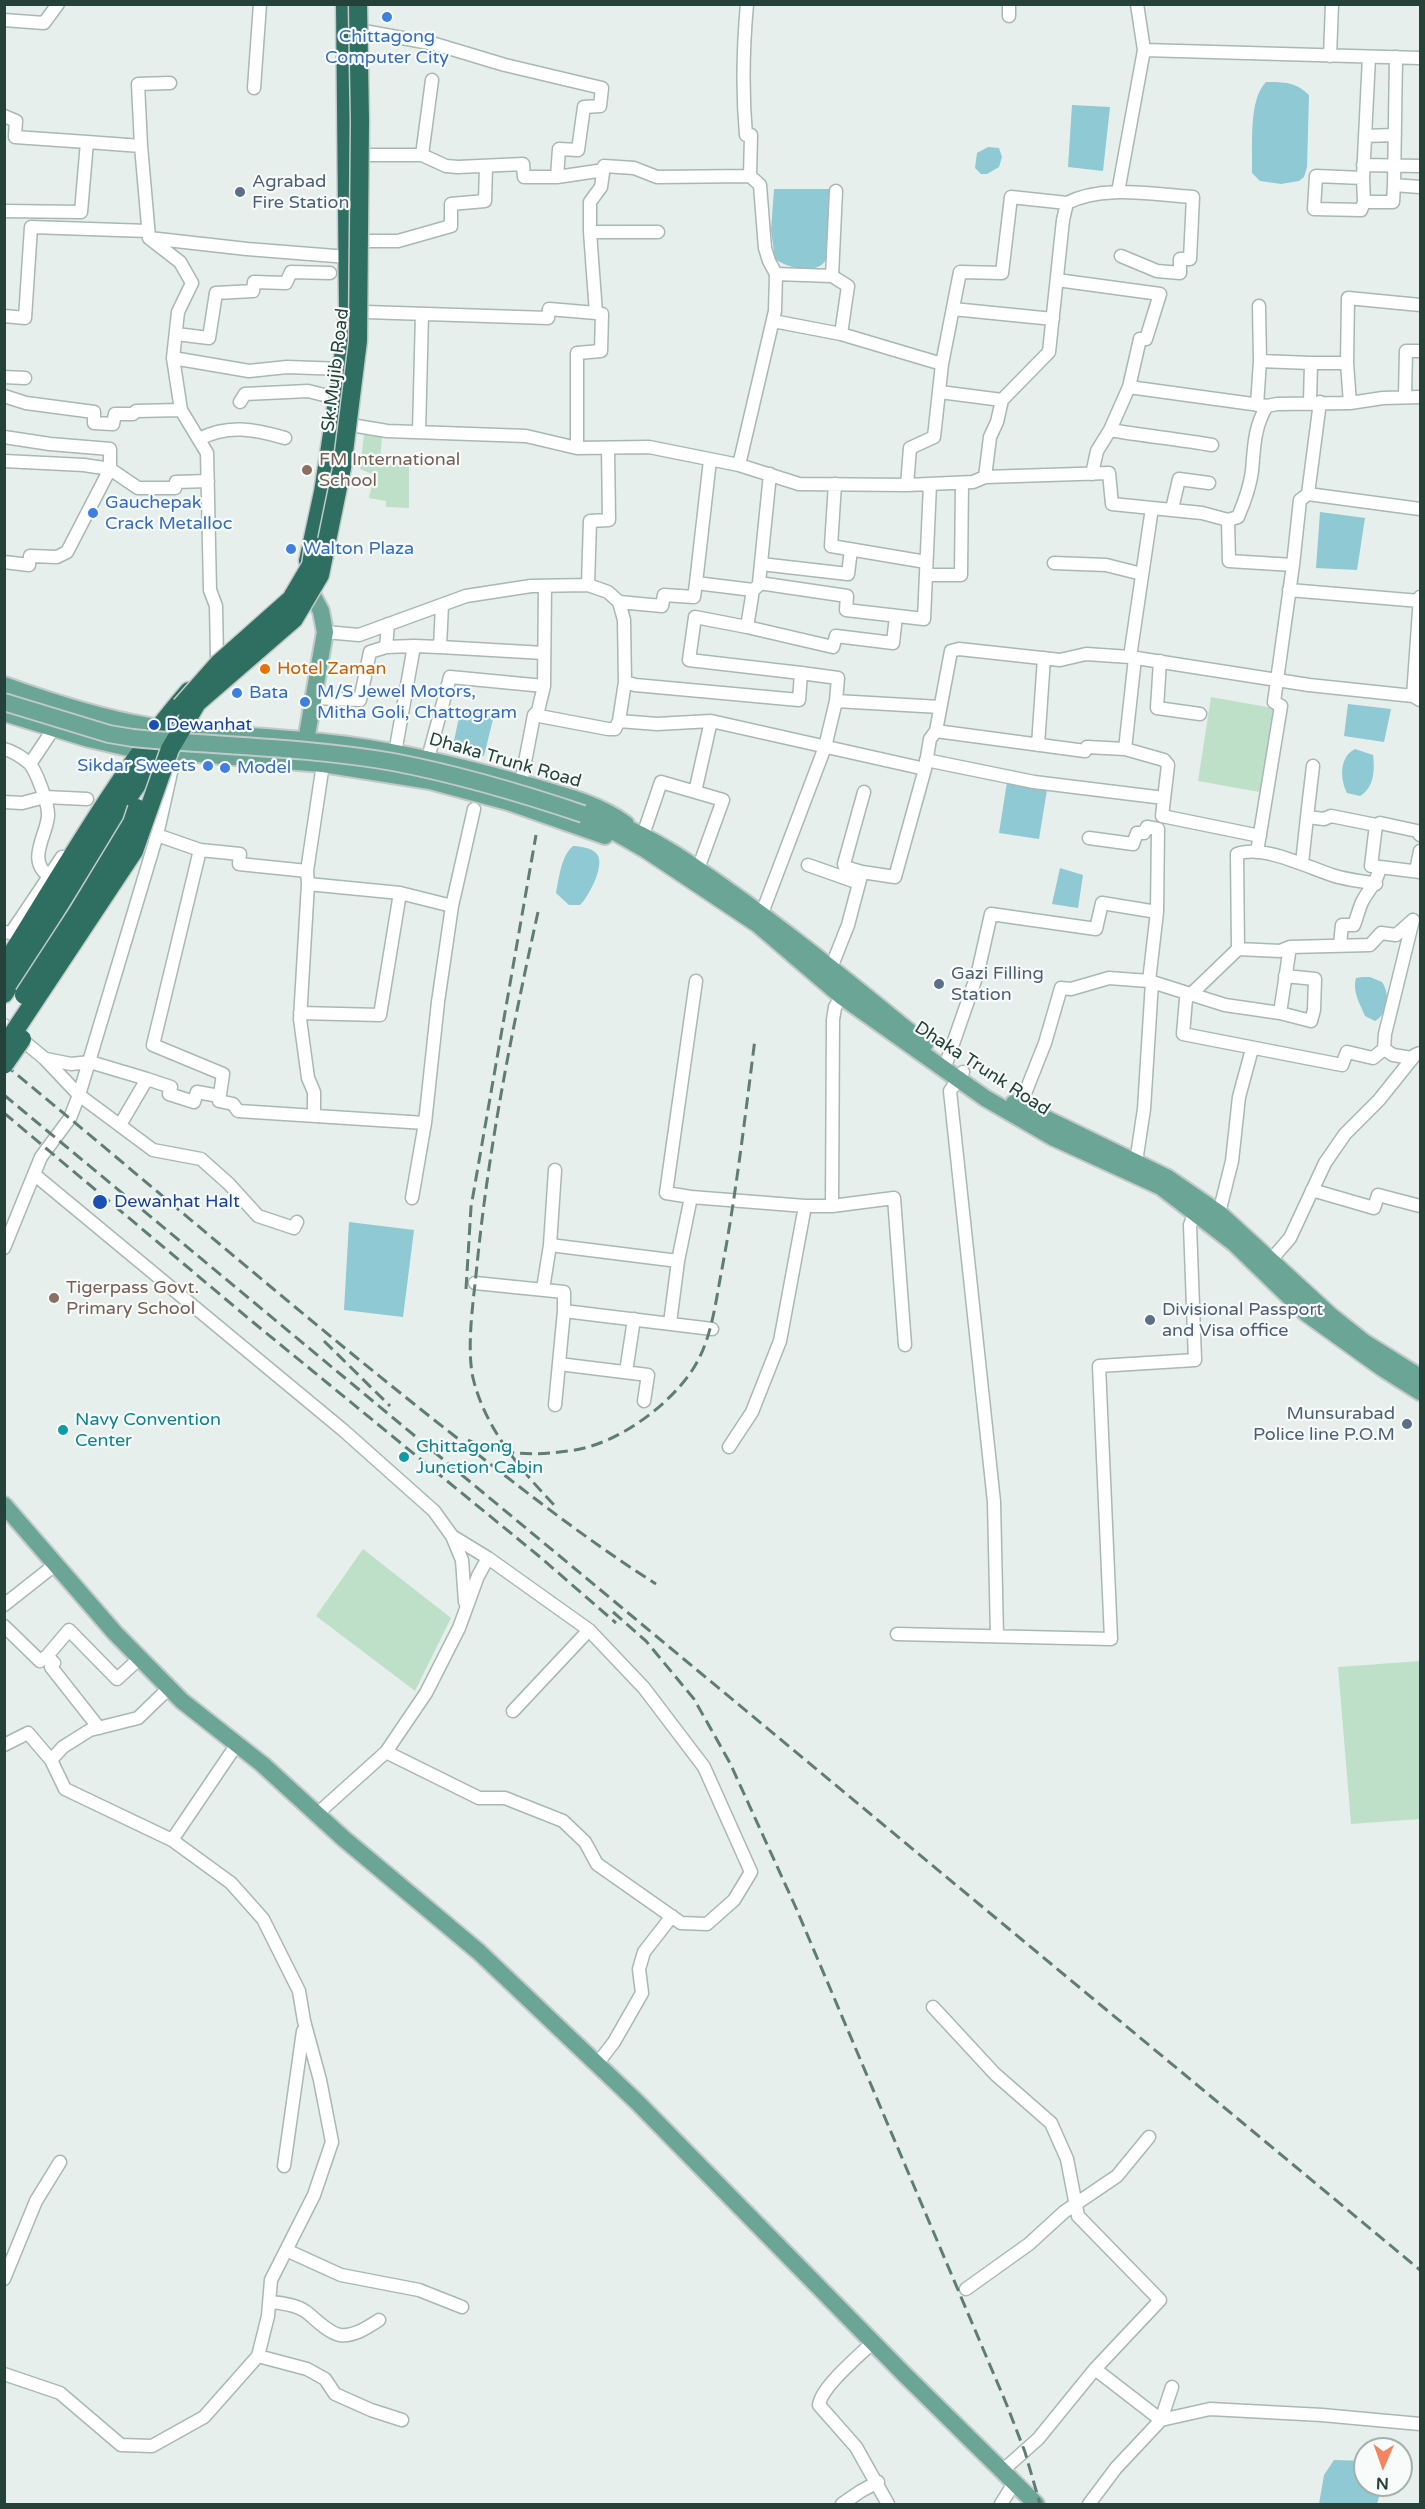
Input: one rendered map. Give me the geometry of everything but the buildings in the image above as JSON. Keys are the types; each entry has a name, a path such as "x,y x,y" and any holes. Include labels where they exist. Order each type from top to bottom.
{"highway":[{"name":"Sk.Mujib Road","path":"105,818 155,750 217,658 295,586 307,565 323,492 342,369 348,310 347,4"},
{"path":"4,1025 78,912 132,823 160,744 172,720 191,693 219,663 291,599 311,565 339,421 349,336 347,4"},
{"path":"4,1047 134,851 170,749 197,703 294,619 320,575 342,468 358,341 360,121 358,4"},
{"name":"Sk.Mujib Road","path":"168,728 315,591 326,569 351,425 366,312 363,4"},
{"path":"300,576 315,591"},
{"path":"4,966 105,818"},
{"path":"4,994 105,818"},
{"path":"4,1065 27,1030 28,1011"}],"main road":[{"path":"306,741 325,632 315,591"},
{"name":"Dhaka Trunk Road","path":"4,685 62,704 168,728 306,741 428,758 555,792 604,811 623,821 641,839 960,1076 1054,1138 1161,1187 1235,1244 1307,1314 1382,1368 1420,1392"},
{"name":"Dhaka Trunk Road","path":"4,702 109,734 133,738 312,752 392,762 432,771 583,814 641,839 698,869 762,913 831,968 845,990"},
{"path":"4,713 112,745 323,764 430,781 641,839"},
{"name":"Dhaka Trunk Road","path":"960,1076 1168,1178 1219,1213 1330,1315 1364,1342 1420,1377"},
{"path":"4,1505 140,1658 182,1701 237,1744 479,1952 638,2102 1036,2505"}],"street":[{"path":"4,20 44,23 58,4"},
{"path":"254,88 260,4"},
{"path":"747,4 742,51 746,135 751,135 750,176"},
{"path":"1118,192 1144,50 1137,4"},
{"path":"1330,56 1332,4"},
{"path":"364,31 435,44 505,65 602,88 600,106 584,107 578,150 559,149 557,177"},
{"path":"1144,50 1420,58"},
{"path":"1369,57 1363,172 1364,202 1361,210 1314,209 1316,176 1363,172 1394,165 1420,166"},
{"path":"1364,202 1393,202 1395,57"},
{"path":"422,155 432,80"},
{"path":"170,83 138,84 141,146 149,235 180,262 192,283 178,312 173,358 181,410 207,453 210,591 216,606 217,658"},
{"path":"4,116 16,121 15,137 141,146"},
{"path":"1365,136 1395,135"},
{"path":"4,211 81,212 87,142"},
{"path":"365,155 422,155 446,166 523,164 524,177 557,177 604,170"},
{"path":"367,241 398,241 451,226 451,204 485,201 486,166"},
{"path":"596,313 590,202 601,187 604,166 634,168 657,177 750,176 760,185 765,248 776,274 776,311 739,465"},
{"path":"1394,185 1420,187"},
{"path":"832,276 836,191"},
{"path":"907,485 910,448 934,438 942,364 960,272 1002,273 1011,197 1067,204 1078,198 1118,192 1193,197 1190,259 1180,259 1179,273 1156,272 1121,256"},
{"path":"985,477 990,437 997,422 1002,400 1049,352 1063,220 1067,204"},
{"path":"4,316 25,318 31,226 149,235 247,249 348,257"},
{"path":"590,232 658,232"},
{"path":"176,334 209,338 216,293 253,291 254,282 286,283 291,272 330,273"},
{"path":"776,274 832,276 848,286 841,334"},
{"path":"1057,280 1160,294 1146,339 1140,339 1129,387 1110,430 1097,452 1092,474"},
{"path":"1350,402 1347,363 1348,298 1420,305"},
{"path":"351,425 387,430 526,436 577,448 649,447 739,465 799,484 907,485 973,482 985,477 1109,473 1112,504 1202,513 1228,520 1238,517 1244,504 1252,473 1255,437 1261,416 1259,306"},
{"path":"366,312 548,318 549,309 602,314 601,351 577,353 577,448"},
{"path":"953,309 1053,319"},
{"path":"419,432 423,314"},
{"path":"773,321 841,334 942,364"},
{"path":"1405,396 1406,351 1420,351"},
{"path":"173,358 249,371 287,367 342,369"},
{"path":"1260,361 1347,363"},
{"path":"1308,494 1315,402 1311,363"},
{"path":"4,377 25,378"},
{"path":"1129,387 1262,406 1350,402 1405,396 1420,397"},
{"path":"240,402 244,394 285,391 308,391 336,398"},
{"path":"940,392 1002,400"},
{"path":"4,396 26,403 94,412 94,423 113,424 115,414 181,410"},
{"path":"199,439 213,432 237,429 263,431 285,438"},
{"path":"1110,430 1158,439 1173,438 1212,445"},
{"path":"4,437 110,450 110,469 67,552 57,557 30,556 28,565 4,562"},
{"path":"588,585 590,520 609,520 608,448"},
{"path":"619,603 662,606 664,595 694,597 710,460"},
{"path":"4,461 84,465 110,469 138,488 176,488 176,482 208,481"},
{"path":"747,627 761,564 770,474"},
{"path":"1172,509 1179,479 1209,483"},
{"path":"836,484 831,546 961,575 962,483"},
{"path":"696,583 756,586 847,596 846,610 924,619 930,484"},
{"path":"1257,852 1281,706 1274,703 1300,500 1308,494 1420,509"},
{"path":"1125,749 1132,658 1152,508"},
{"path":"1228,520 1229,561 1293,565"},
{"path":"761,564 848,574 851,550"},
{"path":"1054,562 1106,565 1142,573"},
{"path":"325,632 359,635 466,596 545,586 588,585 608,592 619,603 624,620 625,682 619,721 615,729 534,716"},
{"path":"521,783 534,716 538,711 544,686 545,586"},
{"path":"808,866 861,878 895,877 926,765 930,739 936,731 951,651 959,649 1060,660 1086,654 1132,658 1417,698 1420,599 1289,590"},
{"path":"440,647 442,605"},
{"path":"762,913 825,747 836,701 838,678 689,660 694,617 833,647 836,636 893,643 896,616"},
{"path":"386,647 388,624"},
{"path":"315,698 360,700 370,652 386,647 414,646 544,653"},
{"path":"395,753 414,646"},
{"path":"1038,745 1044,658"},
{"path":"1160,661 1157,708 1200,714"},
{"path":"625,682 635,685 800,700 801,673"},
{"path":"428,758 450,677 544,686"},
{"path":"836,701 940,707"},
{"path":"619,721 657,724 711,721 825,747 926,765 1034,782 1164,798"},
{"path":"695,792 711,721"},
{"path":"30,764 54,728"},
{"path":"936,731 1084,751 1087,747 1125,749 1167,762 1164,817 1260,836"},
{"path":"4,749 30,764 45,797 49,814 42,834 39,861 41,870 49,876"},
{"path":"4,932 11,933 131,758 155,750 158,835 90,1062 70,1118 41,1157 4,1248"},
{"path":"314,1116 314,1092 308,1078 300,1013 308,878 323,764"},
{"path":"1302,863 1313,766"},
{"path":"641,839 661,782 723,800 698,869"},
{"path":"861,878 844,864 864,792"},
{"path":"4,802 22,803 45,797 87,799"},
{"path":"412,1198 425,1123 438,1002 452,906 474,809"},
{"path":"1307,817 1324,819 1331,816 1417,831 1420,835"},
{"path":"1376,825 1371,866 1418,872 1420,851"},
{"path":"1089,838 1133,844 1137,833 1144,833 1147,827 1158,829 1157,912 1144,1109 1136,1162"},
{"path":"158,835 200,850 240,854 239,864 308,878 400,892 452,906"},
{"path":"200,850 153,1046 223,1074 219,1101 234,1104 238,1111 425,1123"},
{"path":"1238,949 1237,854 1257,852 1302,863 1337,876 1376,884"},
{"path":"1340,944 1341,925 1354,925 1361,904 1368,891 1376,884 1380,867"},
{"path":"831,968 848,925 861,878"},
{"path":"300,1013 380,1015 400,892"},
{"path":"939,1060 978,972 991,914 1096,928 1102,903 1157,912"},
{"path":"1417,920 1385,1034 1384,1049 1373,1058 1347,1052 1342,1065 1183,1034 1186,999 1238,949 1280,951 1290,947 1370,945 1381,933 1396,935 1417,920"},
{"path":"1280,1013 1290,947"},
{"path":"1020,1106 1046,1042 1061,988 1071,990 1109,978 1151,981 1225,1005 1280,1013 1311,1021 1314,1010 1315,979 1285,976"},
{"path":"696,981 666,1193 805,1206 832,1206 894,1198 905,1345"},
{"path":"832,1206 832,1044 835,1006 845,990"},
{"path":"4,1025 44,1058 79,1095 153,1150 201,1159 229,1184 258,1216 294,1228 297,1222"},
{"path":"1219,1213 1232,1161 1239,1097 1252,1048"},
{"path":"1384,1049 1393,1055 1416,1055"},
{"path":"1270,1261 1290,1238 1325,1163 1345,1134 1378,1100 1416,1055"},
{"path":"44,1058 71,1064 90,1062 171,1087 169,1095 194,1102 197,1092 219,1096"},
{"path":"960,1076 951,1091 994,1502 997,1636"},
{"path":"120,1125 147,1079"},
{"path":"543,1289 550,1245 555,1170"},
{"path":"35,1175 343,1430 434,1511 452,1536 462,1560 466,1607"},
{"path":"1312,1190 1374,1208 1378,1195 1420,1206"},
{"path":"670,1323 678,1261 691,1197"},
{"path":"729,1447 752,1412 780,1341 805,1206"},
{"path":"897,1634 1111,1639 1099,1366 1195,1360 1190,1225 1195,1212"},
{"path":"550,1245 678,1261"},
{"path":"475,1283 564,1292 555,1405"},
{"path":"564,1311 712,1329"},
{"path":"626,1372 634,1319"},
{"path":"559,1364 648,1375 644,1401"},
{"path":"386,1752 479,1798 506,1798 563,1821 585,1842 597,1864 681,1923 707,1924 734,1900 751,1872 704,1767 644,1688 589,1630 488,1558 452,1536"},
{"path":"317,1814 386,1752 426,1693 459,1628 478,1576 488,1558"},
{"path":"4,1605 56,1564"},
{"path":"4,1626 40,1661 69,1630 117,1679 140,1658"},
{"path":"513,1711 589,1630"},
{"path":"47,1656 54,1663 51,1667 99,1728"},
{"path":"51,1760 63,1747 90,1730 138,1718 169,1688"},
{"path":"4,1745 28,1733 51,1760 65,1789 172,1840 231,1883 263,1919 299,1991 332,2142 314,2195 271,2280 270,2302 258,2356 204,2417 152,2446 121,2445 60,2393 4,2374"},
{"path":"172,1840 237,1744"},
{"path":"597,2064 614,2042 642,1993 639,1969 645,1952 672,1916"},
{"path":"933,2007 995,2074 1051,2123 1067,2159 1078,2216 1160,2300 1095,2369 1008,2477 1001,2505"},
{"path":"284,2166 304,2021"},
{"path":"966,2289 1029,2244 1075,2203 1117,2176 1149,2137"},
{"path":"4,2279 36,2201 60,2162"},
{"path":"286,2250 341,2275 420,2290 462,2307"},
{"path":"270,2302 288,2304 309,2314 319,2323 340,2335 363,2331 379,2320"},
{"path":"873,2342 820,2397 819,2405 856,2447 878,2482 888,2505"},
{"path":"258,2356 308,2369 325,2379 335,2394 371,2410 402,2420"},
{"path":"1095,2369 1161,2420"},
{"path":"1089,2505 1116,2468 1161,2420 1172,2387"},
{"path":"1161,2420 1210,2409 1322,2415 1420,2424"},
{"path":"842,2505 861,2490 878,2482"}],"green space":[{"path":"364,435 382,436 380,463 409,465 409,508 386,507 386,501 369,498 374,475 360,469"},
{"path":"1211,697 1278,709 1265,793 1198,781"},
{"path":"363,1549 451,1618 415,1691 316,1616"},
{"path":"1420,1661 1420,1819 1351,1824 1338,1667"}],"water":[{"path":"1266,82 1299,87 1309,95 1307,167 1304,177 1299,181 1281,184 1260,181 1252,173 1254,112 1260,90"},
{"path":"1072,105 1110,107 1103,171 1068,167"},
{"path":"988,147 999,148 1002,157 999,167 987,174 981,174 975,168 977,153"},
{"path":"774,189 831,189 828,255 825,262 819,266 812,269 796,268 775,259 771,230"},
{"path":"1320,512 1365,518 1357,570 1316,568"},
{"path":"1348,704 1391,709 1384,742 1344,736"},
{"path":"461,708 494,715 484,756 452,750"},
{"path":"1355,749 1373,755 1373,778 1365,793 1360,796 1347,793 1342,775 1346,757"},
{"path":"1007,782 1047,790 1039,839 999,833"},
{"path":"573,846 591,850 599,858 595,880 580,905 569,905 556,893 563,861"},
{"path":"1060,868 1083,875 1078,908 1052,904"},
{"path":"1370,977 1382,982 1385,987 1387,1003 1380,1018 1375,1021 1365,1016 1357,997 1356,978"},
{"path":"349,1222 414,1230 403,1317 344,1310"},
{"path":"1334,2460 1353,2461 1353,2497 1379,2497 1377,2504 1319,2504 1324,2475"}],"railway":[{"path":"466,1289 471,1207 536,835"},
{"path":"538,912 510,1044 495,1131 482,1220 470,1351 473,1378 495,1431 505,1447 555,1506"},
{"path":"468,1440 507,1452 534,1454 591,1446 608,1440 641,1421 683,1383 699,1358 712,1323 736,1186 755,1039"},
{"path":"4,1064 395,1389 552,1512 656,1584"},
{"path":"4,1095 1420,2270"},
{"path":"4,1113 254,1323 540,1557 616,1623"},
{"path":"324,1341 390,1406"},
{"path":"613,1612 646,1641 694,1699 730,1763 796,1908 1006,2403 1025,2452 1040,2504"}],"place":[{"name":"Chittagong Computer City","path":"387,17"},
{"name":"Agrabad Fire Station","path":"240,192"},
{"name":"FM International School","path":"307,470"},
{"name":"Gauchepak Crack Metalloc","path":"93,513"},
{"name":"Walton Plaza","path":"291,549"},
{"name":"Hotel Zaman","path":"265,669"},
{"name":"Bata","path":"237,693"},
{"name":"M/S Jewel Motors, Mitha Goli, Chattogram","path":"305,702"},
{"name":"Dewanhat","path":"154,725"},
{"name":"Sikdar Sweets","path":"208,766"},
{"name":"Model","path":"225,768"},
{"name":"Gazi Filling Station","path":"939,984"},
{"name":"Dewanhat Halt","path":"100,1202"},
{"name":"Tigerpass Govt. Primary School","path":"54,1298"},
{"name":"Divisional Passport and Visa office","path":"1150,1320"},
{"name":"Munsurabad Police line P.O.M","path":"1407,1424"},
{"name":"Navy Convention Center","path":"63,1430"},
{"name":"Chittagong Junction Cabin","path":"404,1457"}]}
